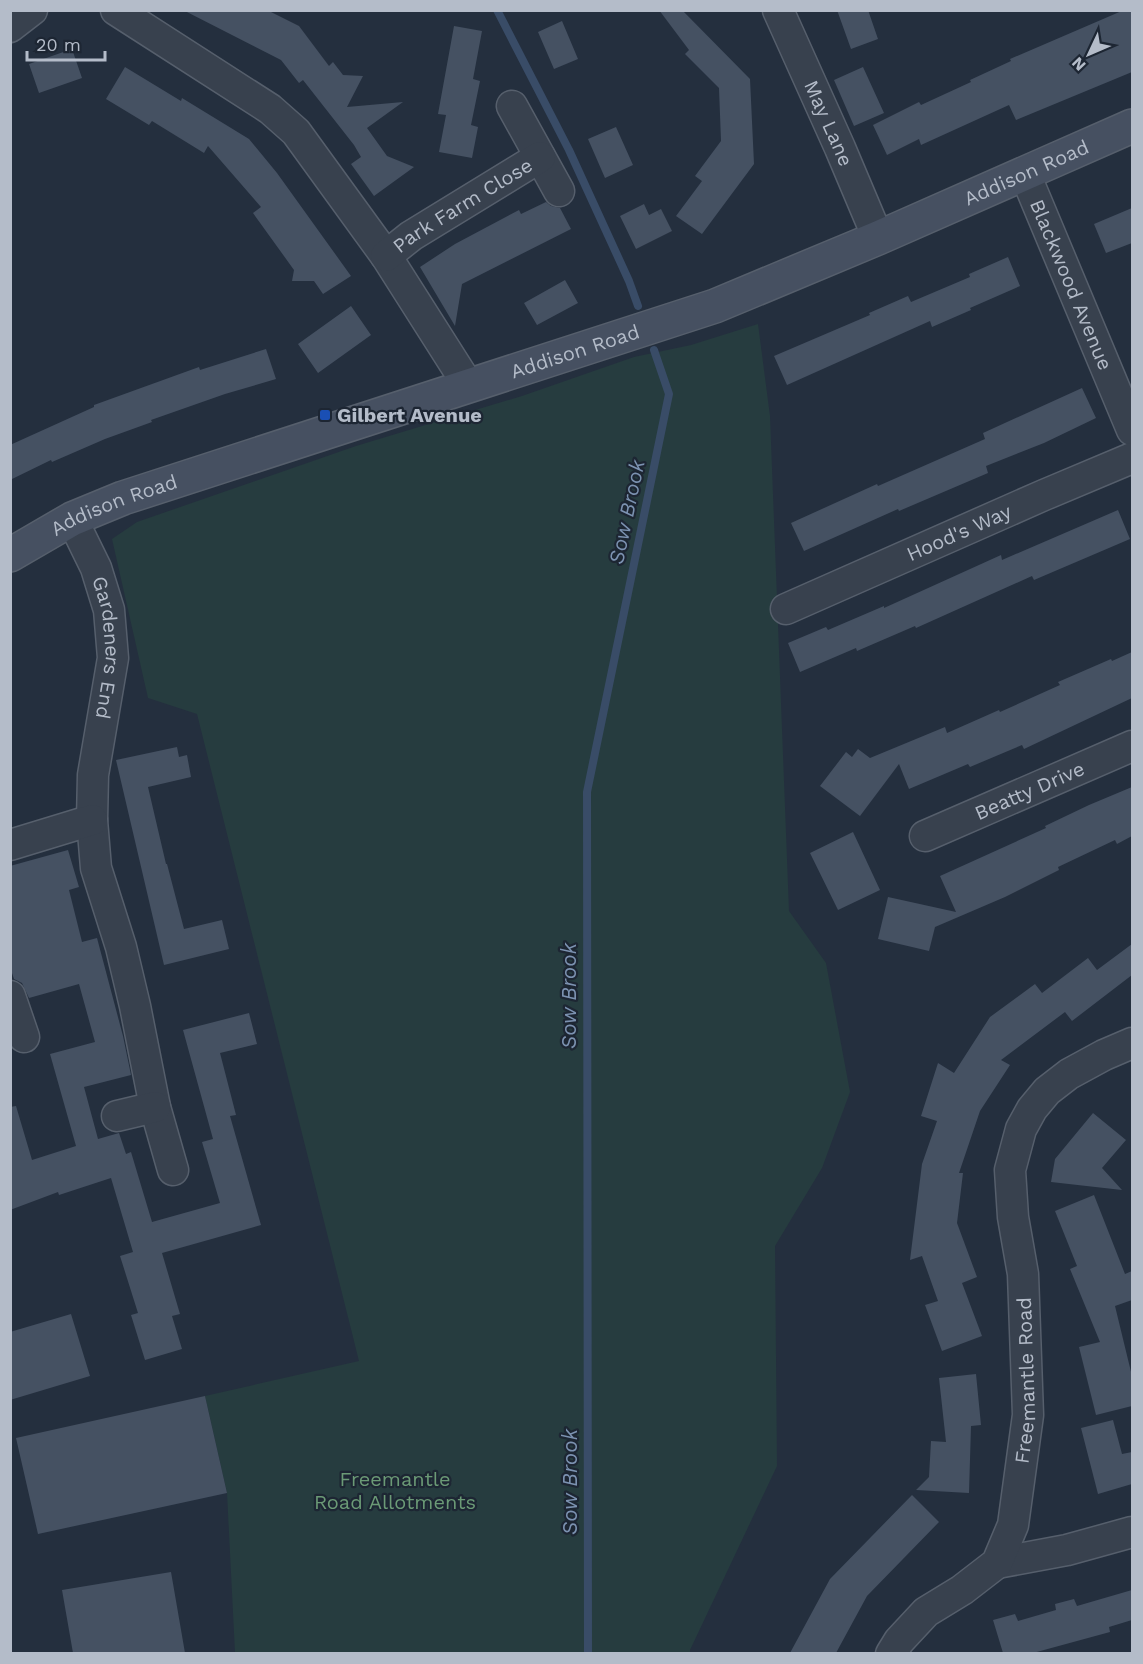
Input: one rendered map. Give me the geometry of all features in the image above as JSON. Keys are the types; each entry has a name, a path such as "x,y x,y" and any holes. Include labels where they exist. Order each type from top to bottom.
{"street":[{"path":"10,27 32,10"},
{"path":"116,10 270,109 296,132 386,256 468,385"},
{"name":"May Lane","path":"778,10 878,238"},
{"name":"Park Farm Close","path":"512,106 559,191"},
{"name":"Addison Road","path":"10,555 72,519 123,498 715,306 878,238 1132,126"},
{"name":"Park Farm Close","path":"386,256 411,236 540,157"},
{"name":"Blackwood Avenue","path":"1025,174 1132,430"},
{"name":"Hood's Way","path":"786,609 1132,458"},
{"name":"Gardeners End","path":"72,519 96,568 109,610 113,658 93,775 92,820 96,868 121,947 155,1107 173,1170"},
{"name":"Beatty Drive","path":"926,836 1132,746"},
{"path":"10,845 92,820"},
{"path":"10,996 24,1037"},
{"name":"Freemantle Road","path":"891,1653 926,1612 962,1590 997,1563 1013,1525 1028,1415 1023,1274 1010,1170 1021,1129 1032,1109 1047,1091 1069,1074 1132,1043"},
{"path":"117,1116 155,1107"},
{"path":"997,1563 1067,1550 1132,1532"}],"green space":[{"name":"Freemantle Road Allotments","path":"758,324 770,416 789,911 826,963 850,1092 822,1168 775,1246 777,1466 690,1653 235,1653 227,1493 205,1396 359,1361 197,714 148,698 112,539 137,522 356,446 522,396 634,357 691,345"}],"building":[{"path":"183,10 267,10 299,26 329,66 333,62 343,75 363,76 347,107 403,102 367,128 387,156 414,167 374,196 351,164 361,157 354,145 303,80 299,83 281,60"},
{"path":"659,10 682,10 750,79 754,164 702,234 676,216 702,181 695,176 721,141 719,88 685,54 689,50"},
{"path":"837,10 868,10 878,39 851,49"},
{"path":"1124,10 1132,10 1132,72 1016,120 1009,105 921,145 919,139 887,155 873,125 919,102 921,105 971,82 970,80 1011,61 1010,59"},
{"path":"562,21 578,59 554,69 538,32"},
{"path":"454,26 482,31 473,79 480,81 471,125 478,127 472,158 439,152 446,115 438,114"},
{"path":"72,49 82,78 39,93 29,64"},
{"path":"125,67 181,101 182,98 249,139 277,173 351,276 323,294 314,281 292,281 294,270 253,213 261,207 208,146 204,153 152,121 149,125 106,99"},
{"path":"863,67 884,113 854,126 834,80"},
{"path":"616,127 633,165 605,178 588,139"},
{"path":"546,202 560,208 571,229 462,284 455,326 420,267 455,244 519,210 521,214"},
{"path":"644,204 649,215 661,209 672,231 636,249 620,216"},
{"path":"1132,208 1132,243 1106,253 1094,224"},
{"path":"1008,257 1020,286 932,327 930,321 787,385 774,356 870,315 869,313 908,296 911,302 970,277 969,274"},
{"path":"565,280 578,303 537,325 524,303"},
{"path":"351,306 371,335 318,373 298,344"},
{"path":"266,349 276,379 151,420 152,422 52,462 51,460 10,480 10,445 94,407 94,405 199,367 200,370"},
{"path":"1082,388 1096,418 1044,443 986,466 988,473 899,511 898,509 804,551 791,523 985,439 983,433"},
{"path":"1118,510 1130,539 1034,580 1032,576 916,628 915,626 857,651 856,648 800,672 788,643 826,627 828,630 884,606 884,608 1001,555 1002,560"},
{"path":"1132,652 1132,698 1024,749 1022,745 970,767 968,764 909,789 899,764 860,816 820,786 846,752 852,757 858,749 870,758 945,727 947,733 1060,685 1058,682"},
{"path":"177,747 179,757 187,755 191,777 148,787 166,864 184,929 222,920 229,949 164,965 116,760"},
{"path":"1132,787 1132,836 1117,844 1115,840 1058,867 1059,870 1005,897 935,927 929,951 878,939 888,897 956,912 940,876"},
{"path":"853,832 880,890 838,910 810,853"},
{"path":"68,850 79,887 69,890 82,942 97,938 131,1075 84,1087 98,1139 119,1133 126,1154 131,1152 152,1222 220,1203 202,1142 213,1139 183,1030 249,1013 257,1044 220,1053 236,1115 230,1116 261,1225 162,1253 180,1314 172,1316 182,1349 145,1360 131,1315 138,1313 120,1256 133,1252 111,1178 59,1195 58,1192 10,1210 10,1107 16,1106 32,1160 76,1146 50,1054 95,1042 79,984 29,998 22,983 14,979 10,967 10,866"},
{"path":"1132,944 1132,975 1072,1021 1065,1012 1001,1060 1010,1065 980,1111 959,1173 963,1173 957,1223 977,1277 962,1283 982,1336 942,1351 925,1305 938,1301 922,1256 910,1260 922,1164 937,1121 921,1116 938,1063 954,1073 990,1017 1035,984 1042,993 1088,958 1097,970"},
{"path":"1093,1113 1126,1140 1102,1168 1122,1190 1051,1182 1055,1159"},
{"path":"1094,1195 1125,1274 1132,1271 1132,1300 1115,1306 1132,1376 1132,1406 1096,1415 1079,1347 1100,1342 1070,1269 1077,1266 1055,1211"},
{"path":"71,1314 90,1376 10,1400 10,1332"},
{"path":"976,1374 981,1425 971,1426 969,1493 916,1490 929,1477 931,1441 946,1442 939,1378"},
{"path":"205,1396 227,1493 38,1534 16,1438"},
{"path":"1113,1420 1122,1454 1132,1452 1132,1484 1098,1494 1081,1428"},
{"path":"912,1495 939,1522 867,1596 836,1653 790,1653 830,1579"},
{"path":"171,1572 185,1653 73,1653 62,1590"},
{"path":"1132,1590 1132,1620 1109,1627 1110,1632 1033,1653 1003,1653 993,1620 1015,1614 1018,1621 1056,1610 1055,1604 1074,1599 1077,1606"}],"waterway":[{"name":"Sow Brook","path":"497,10 569,150 629,281 638,306"},
{"name":"Sow Brook","path":"588,1654 587,792 669,394 654,350"}],"place":[{"name":"Gilbert Avenue","path":"325,415"}]}
